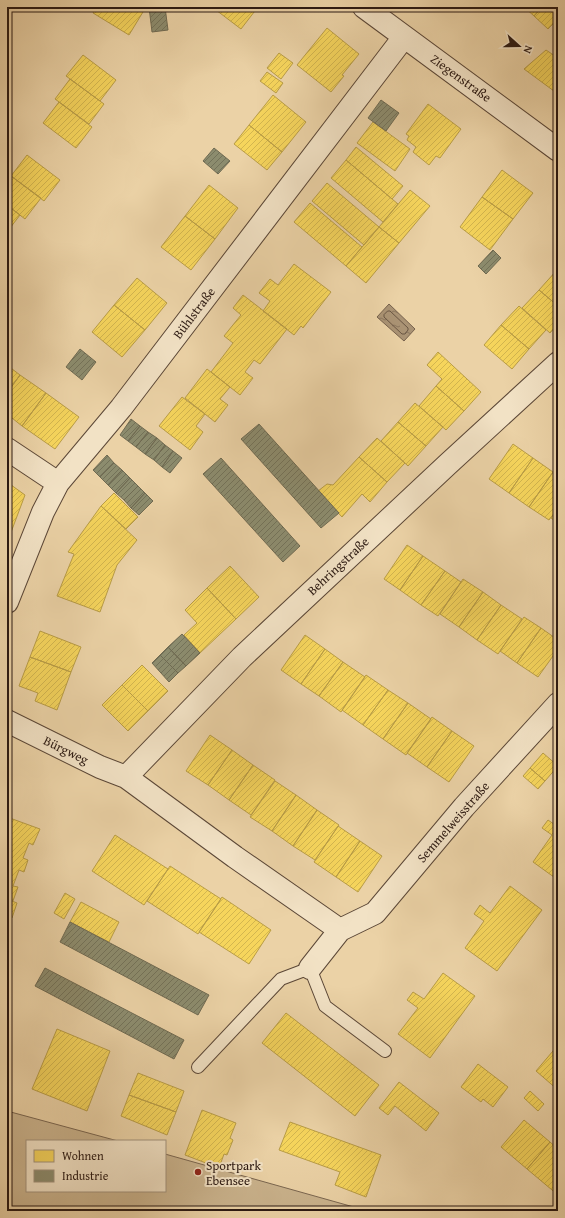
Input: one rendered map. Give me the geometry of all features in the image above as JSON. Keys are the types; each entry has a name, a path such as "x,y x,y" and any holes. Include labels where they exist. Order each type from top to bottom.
{"street":[{"name":"Ziegenstraße","path":"372,10 404,37 558,150"},
{"name":"Bühlstraße","path":"7,602 43,512 58,483 121,408 404,37"},
{"name":"Behringstraße","path":"126,777 242,657 558,363"},
{"path":"7,449 58,483"},
{"name":"Semmelweisstraße","path":"310,968 340,930 374,913 464,807 558,704"},
{"name":"Bürgweg","path":"7,721 100,767 126,777"},
{"path":"126,777 241,861 340,930"}],"lane":[{"path":"198,1067 281,979 310,968 325,1006 385,1051"}],"shaded area":[{"name":"Sportpark Ebensee","path":"7,1111 114,1140 26,1140 26,1192 166,1192 166,1154 368,1211 7,1211"}],"water":[{"path":"389,304 415,329 404,341 377,317"}],"building: Wohnen":[{"path":"97,7 146,7 129,35 93,13"},
{"path":"212,7 258,7 241,29"},
{"path":"524,7 542,7 534,16"},
{"path":"542,7 558,7 558,19 548,29 534,16"},
{"path":"327,28 359,54 342,75 344,76 331,92 297,65"},
{"path":"546,50 558,58 558,94 524,69"},
{"path":"279,53 293,63 281,79 267,68"},
{"path":"83,55 116,80 100,101 66,76"},
{"path":"267,72 283,83 276,93 260,81"},
{"path":"70,79 104,104 89,124 55,99"},
{"path":"273,95 306,122 282,152 249,125"},
{"path":"59,102 92,127 76,148 43,123"},
{"path":"428,104 461,129 440,158 436,156 429,165 413,152 416,147 407,140 409,136 406,134"},
{"path":"373,122 410,149 395,171 357,143"},
{"path":"249,125 282,152 267,170 234,144"},
{"path":"356,147 403,186 392,199 346,160"},
{"path":"27,155 60,180 44,201 11,176"},
{"path":"346,160 398,204 383,222 331,178"},
{"path":"502,170 533,193 513,219 482,197"},
{"path":"7,173 41,198 25,219 7,205"},
{"path":"327,183 379,227 364,245 312,201"},
{"path":"209,185 238,208 215,239 185,216"},
{"path":"410,190 430,206 399,243 379,227"},
{"path":"482,197 513,219 490,250 460,227"},
{"path":"310,203 362,247 346,266 294,222"},
{"path":"7,205 20,215 7,232"},
{"path":"185,216 215,239 191,270 161,247"},
{"path":"379,227 399,243 366,283 346,266"},
{"path":"294,264 331,292 303,328 301,326 294,335 263,311 270,301 259,293 270,279 278,285"},
{"path":"556,271 558,272 558,306 539,290"},
{"path":"137,278 167,303 145,330 114,305"},
{"path":"539,290 558,306 558,324 550,333 522,308"},
{"path":"243,295 287,329 260,364 254,360 245,372 253,378 240,395 211,372 233,343 224,336 241,315 233,308"},
{"path":"114,305 145,330 122,357 92,332"},
{"path":"519,306 546,330 529,349 501,325"},
{"path":"501,325 529,349 512,369 484,345"},
{"path":"438,352 481,392 464,411 436,386 442,379 427,365"},
{"path":"7,365 20,375 7,393"},
{"path":"207,369 230,387 220,399 228,405 215,422 185,398"},
{"path":"20,375 46,393 22,426 7,414 7,393"},
{"path":"436,386 464,411 446,430 419,406"},
{"path":"46,393 79,417 55,449 22,426"},
{"path":"182,397 205,414 196,426 203,432 190,450 159,426"},
{"path":"415,403 443,427 426,446 398,422"},
{"path":"398,422 426,446 408,466 381,441"},
{"path":"377,438 405,463 387,482 359,457"},
{"path":"513,444 533,458 509,493 489,479"},
{"path":"359,457 387,482 370,502 362,494 342,517 318,491 327,484 333,485"},
{"path":"533,458 553,472 529,507 509,493"},
{"path":"553,472 558,475 558,508 549,520 529,507"},
{"path":"7,482 25,495 7,543"},
{"path":"114,493 138,517 126,529 101,506"},
{"path":"101,506 137,540 117,565 100,612 57,596 74,554 68,552"},
{"path":"558,508 558,523 551,518"},
{"path":"407,545 423,556 400,590 384,579"},
{"path":"423,556 445,571 421,605 400,590"},
{"path":"230,566 259,597 236,619 207,588"},
{"path":"445,571 461,582 438,616 421,605"},
{"path":"463,579 483,592 459,627 440,614"},
{"path":"207,588 236,619 200,653 184,635 197,623 185,610"},
{"path":"483,592 501,605 477,640 459,627"},
{"path":"501,605 522,619 498,654 477,640"},
{"path":"524,617 541,628 517,663 500,651"},
{"path":"541,628 558,640 558,649 538,677 517,663"},
{"path":"40,631 81,647 71,672 30,657"},
{"path":"305,635 325,649 301,684 281,670"},
{"path":"325,649 343,662 319,696 301,684"},
{"path":"30,657 71,672 57,710 35,701 38,693 19,686"},
{"path":"343,662 365,677 341,712 319,696"},
{"path":"142,665 168,691 148,711 122,685"},
{"path":"366,675 388,690 363,725 342,710"},
{"path":"122,685 148,711 128,731 102,705"},
{"path":"388,690 408,703 383,739 363,725"},
{"path":"408,703 431,719 406,755 383,739"},
{"path":"432,717 452,731 427,767 407,753"},
{"path":"452,731 474,746 449,782 427,767"},
{"path":"210,735 232,750 208,785 186,771"},
{"path":"232,750 253,765 229,800 208,785"},
{"path":"543,753 558,766 545,781 530,768"},
{"path":"253,765 275,780 251,815 229,800"},
{"path":"530,768 545,781 538,789 523,776"},
{"path":"275,781 296,795 272,831 250,817"},
{"path":"296,795 317,810 293,846 272,831"},
{"path":"317,810 339,825 315,860 293,846"},
{"path":"7,817 40,829 33,845 29,843 23,858 28,860 24,872 19,870 13,886 18,887 13,901 7,899"},
{"path":"548,820 558,827 558,880 533,862 552,835 542,828"},
{"path":"338,826 360,841 336,877 314,862"},
{"path":"115,835 168,869 144,905 92,871"},
{"path":"360,841 382,856 358,892 336,877"},
{"path":"170,866 221,899 198,934 147,901"},
{"path":"510,886 542,910 497,971 465,948 484,921 474,914 480,905 490,913"},
{"path":"65,893 75,899 64,919 54,913"},
{"path":"222,897 271,930 249,964 199,932"},
{"path":"7,899 17,903 12,918 7,916"},
{"path":"81,902 119,922 109,942 70,922"},
{"path":"443,973 475,996 430,1058 398,1034 418,1008 407,1000 413,992 424,999"},
{"path":"286,1013 379,1085 355,1116 262,1043"},
{"path":"57,1029 110,1051 87,1111 32,1089"},
{"path":"558,1045 558,1090 536,1071"},
{"path":"478,1064 508,1087 493,1107 483,1099 481,1102 461,1087"},
{"path":"138,1073 184,1091 176,1112 129,1095"},
{"path":"399,1082 439,1113 426,1131 395,1106 388,1115 379,1108"},
{"path":"530,1091 544,1104 538,1111 524,1098"},
{"path":"129,1095 176,1112 167,1135 121,1116"},
{"path":"202,1110 236,1123 230,1138 233,1140 227,1155 224,1154 219,1168 185,1155"},
{"path":"524,1120 550,1142 527,1169 501,1147"},
{"path":"290,1122 381,1155 366,1197 335,1185 340,1172 279,1150"},
{"path":"550,1142 558,1149 558,1195 527,1169"}],"building: Industrie":[{"path":"149,7 165,7 168,30 152,32"},
{"path":"381,100 399,113 386,131 368,118"},
{"path":"214,148 230,161 218,174 203,161"},
{"path":"493,250 501,258 486,274 478,266"},
{"path":"80,349 96,362 82,380 66,367"},
{"path":"131,419 140,426 128,441 120,435"},
{"path":"259,424 339,513 321,528 241,439"},
{"path":"140,426 148,432 136,447 128,441"},
{"path":"148,432 157,438 145,454 136,447"},
{"path":"157,438 165,445 154,460 145,454"},
{"path":"165,445 173,451 162,467 154,460"},
{"path":"173,451 182,458 170,473 162,467"},
{"path":"107,455 114,463 100,477 93,470"},
{"path":"221,458 300,546 283,562 203,474"},
{"path":"114,463 122,470 108,485 100,477"},
{"path":"122,470 130,478 116,493 108,485"},
{"path":"130,478 138,486 124,500 116,493"},
{"path":"138,486 145,493 131,508 124,500"},
{"path":"145,493 153,501 139,515 131,508"},
{"path":"182,634 200,653 186,666 168,647"},
{"path":"168,647 186,666 178,673 160,655"},
{"path":"160,655 178,673 169,682 152,663"},
{"path":"70,922 209,995 198,1015 60,942"},
{"path":"45,968 184,1040 174,1059 35,986"}],"place":[{"name":"Sportpark Ebensee","path":"198,1172"}]}
